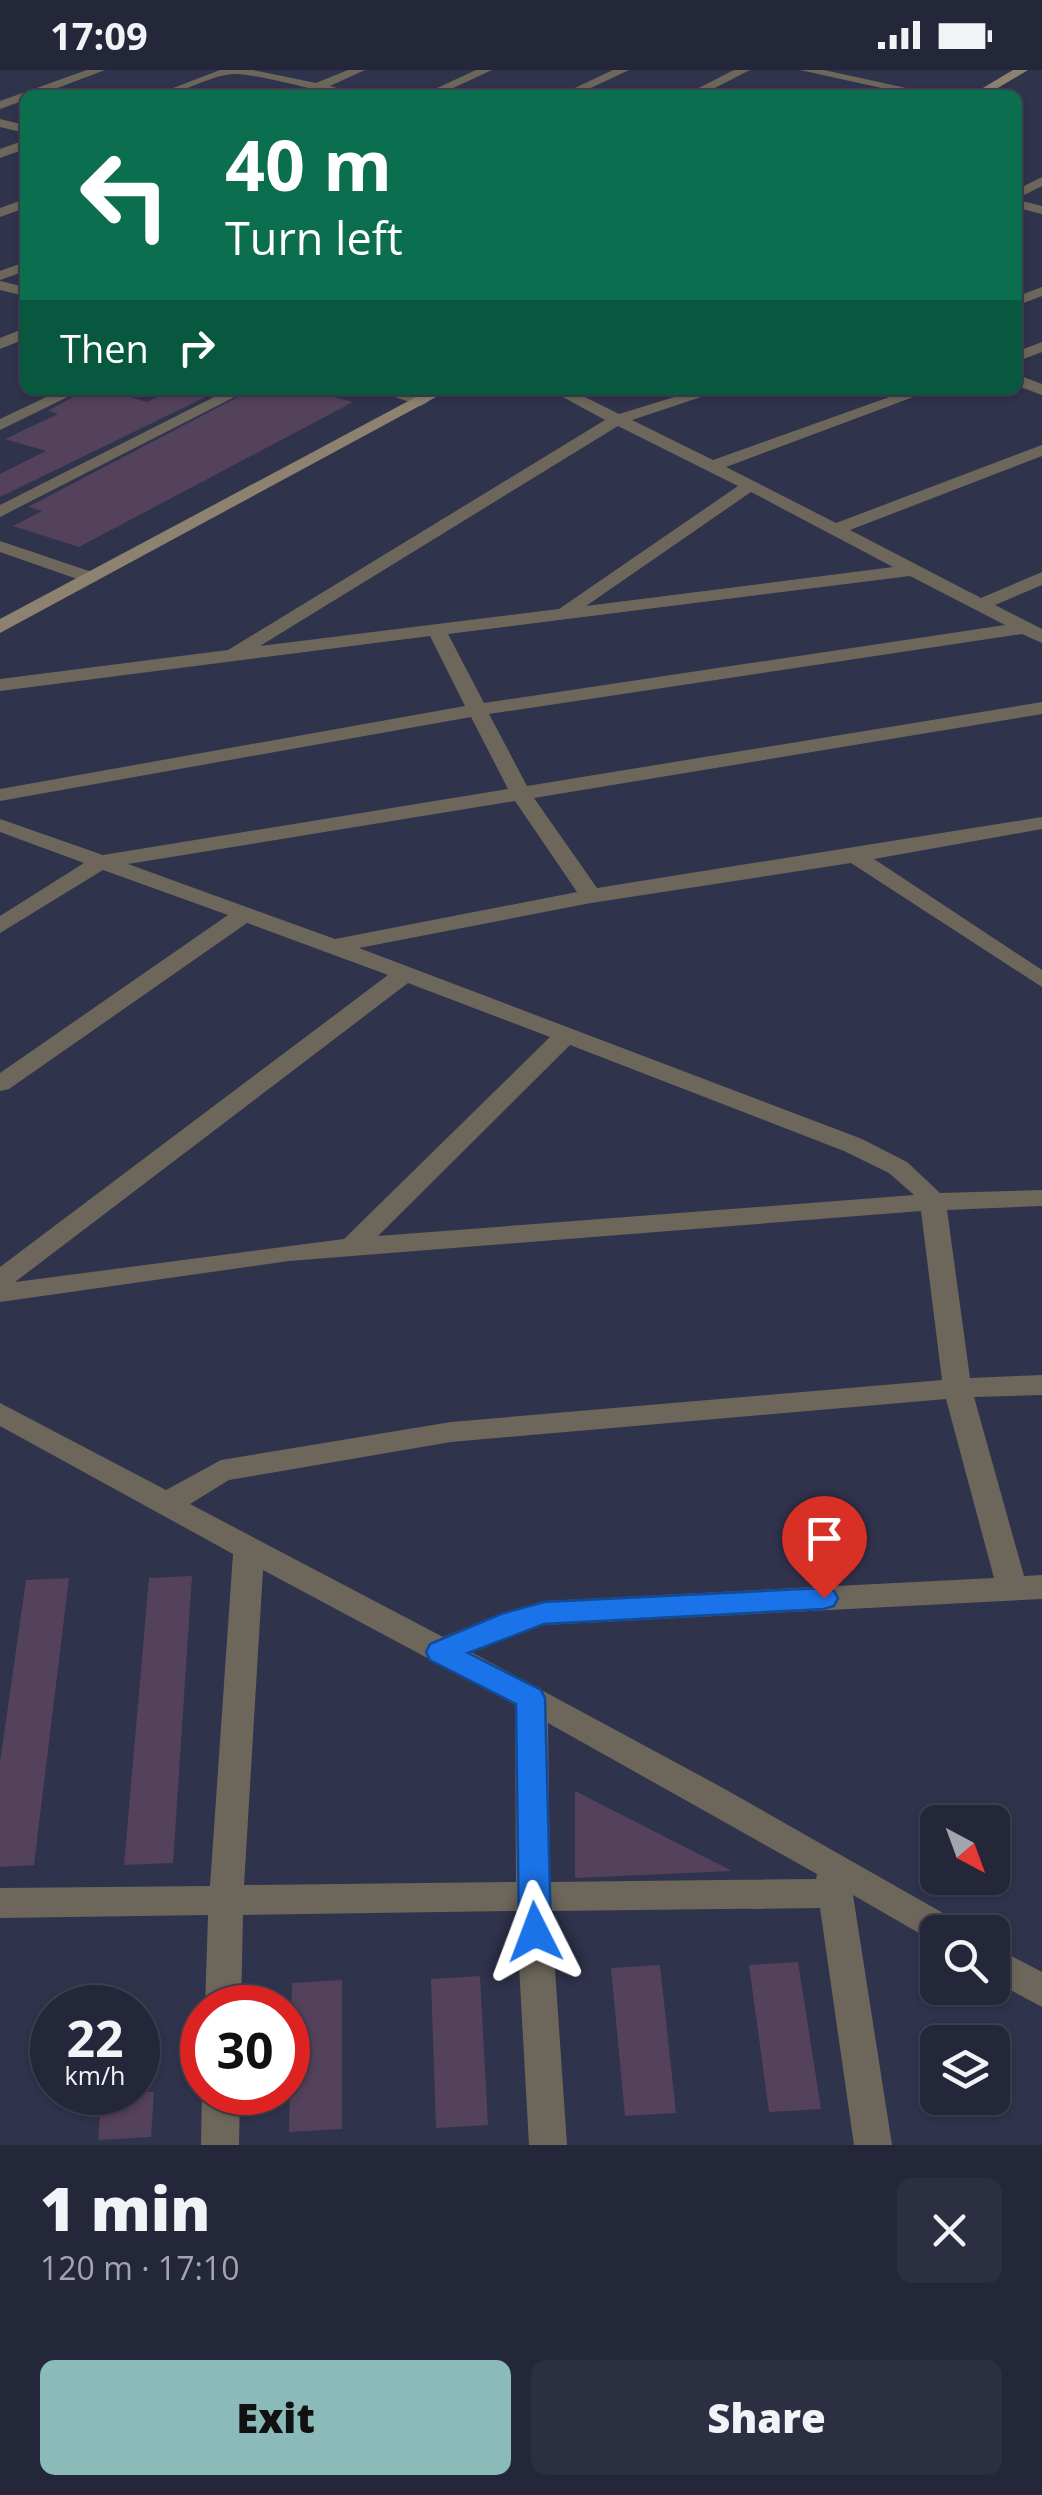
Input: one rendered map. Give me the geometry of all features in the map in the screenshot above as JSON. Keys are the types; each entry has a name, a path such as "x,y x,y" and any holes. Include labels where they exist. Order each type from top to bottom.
{"street":[{"path":"41,90 99,70"},
{"path":"176,90 234,70 332,90"},
{"path":"310,90 359,70"},
{"path":"440,90 486,70"},
{"path":"577,90 623,70"},
{"path":"702,90 744,70"},
{"path":"806,70 908,90"},
{"path":"840,87 874,70"},
{"path":"986,90 1022,70"},
{"path":"0,425 63,395"},
{"path":"0,512 230,395"},
{"path":"401,395 422,401"},
{"path":"0,627 432,395"},
{"path":"568,395 1033,633"},
{"path":"227,658 618,419 697,395"},
{"path":"712,466 910,395"},
{"path":"834,530 1042,450"},
{"path":"565,611 750,485"},
{"path":"0,546 88,577"},
{"path":"0,685 912,570"},
{"path":"980,605 1042,578"},
{"path":"436,629 520,793 591,896"},
{"path":"0,795 475,710 1033,633"},
{"path":"0,926 101,862 1042,708"},
{"path":"333,946 591,896 855,856 1042,822"},
{"path":"0,824 333,946 894,1162 917,1179 933,1202 957,1388 1027,1588 544,1613 511,1622 440,1652"},
{"path":"855,856 1042,980"},
{"path":"0,1084 245,914"},
{"path":"0,1280 405,974"},
{"path":"352,1247 564,1036"},
{"path":"0,1293 352,1247 933,1202 1042,1198"},
{"path":"166,1505 221,1470 450,1432 957,1388 1042,1385"},
{"path":"0,1413 531,1698 833,1878 920,1920"},
{"path":"224,1985 249,1550"},
{"path":"531,1698 533,1896 548,2145"},
{"path":"0,1902 533,1896 833,1878"},
{"path":"833,1878 874,2145"},
{"path":"1010,1972 1042,1991"},
{"path":"220,2145 221,2115"}],"building":[{"path":"76,395 122,395 147,402 161,395 210,395 0,497 0,474 46,451 5,439 58,414 48,411"},
{"path":"241,395 327,395 353,402 79,547 13,526 42,511 28,507"},
{"path":"192,1576 173,1863 124,1865 149,1578"},
{"path":"69,1578 34,1865 0,1867 0,1763 26,1580"},
{"path":"575,1791 732,1871 575,1878"},
{"path":"798,1962 821,2109 769,2112 749,1965"},
{"path":"660,1965 676,2113 625,2116 611,1968"},
{"path":"480,1976 488,2125 436,2128 431,1979"},
{"path":"342,1980 342,2129 289,2132 289,2115 310,2115 310,1985 292,1983"},
{"path":"100,2115 152,2115 151,2137 98,2140"}],"route":[{"path":"535,1932 531,1698 440,1652 511,1622 544,1613 824,1598"}]}
